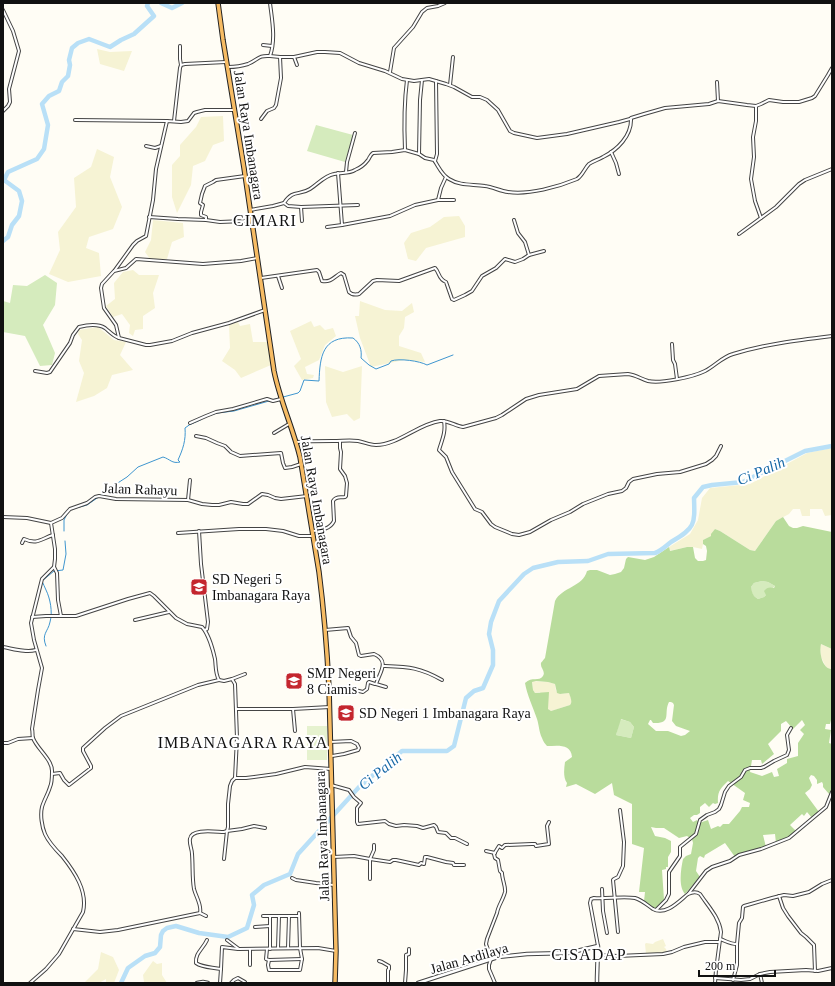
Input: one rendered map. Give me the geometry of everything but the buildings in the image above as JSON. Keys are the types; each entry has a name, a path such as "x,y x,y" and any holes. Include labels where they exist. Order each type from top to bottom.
{"highway":[{"name":"Jalan Raya Imbanagara","path":"218,3 274,371 277,386 296,442 301,464 319,571 330,692 336,951 335,983"}],"street":[{"path":"270,3 273,20 270,56"},
{"path":"390,72 394,48 412,27 422,12 427,8 445,3"},
{"path":"3,10 19,51 10,87 10,104 3,111"},
{"path":"263,45 272,46"},
{"path":"174,121 179,70 181,65 180,46"},
{"path":"181,65 227,64 238,66 248,64 259,57 294,56 318,52 340,53 359,63 390,72 399,78 414,81 429,79 450,85 472,97 484,98 498,110 510,131 533,138 567,134 619,122 665,108 708,104 718,101 756,106 769,100 799,102 812,98 832,68"},
{"path":"294,56 296,64"},
{"path":"261,119 267,111 274,108 276,105 281,78 280,57"},
{"path":"450,85 453,57"},
{"path":"405,150 405,93 407,80"},
{"path":"419,154 422,80"},
{"path":"435,161 437,154 436,81"},
{"path":"717,82 718,101"},
{"path":"756,106 756,121 753,137 754,158 751,179 755,201 761,218"},
{"path":"75,120 188,121 194,113 201,111 235,110"},
{"path":"250,210 284,203 292,194 309,190 329,175 356,170 368,160 373,153 405,150 432,159 435,161 440,171 446,176 451,180 463,184 485,186 509,192 548,189 577,179 589,164 604,157 621,144 631,127 630,118"},
{"path":"119,338 116,325 104,308 101,290 102,284 114,271 133,245 146,236 153,200 156,169 167,121"},
{"path":"346,172 346,162 355,133"},
{"path":"146,146 155,148 161,146"},
{"path":"611,152 619,174"},
{"path":"739,234 778,206 798,184 832,169"},
{"path":"338,173 342,225"},
{"path":"206,220 206,217 201,215 203,204 200,203 205,186 216,180 245,176"},
{"path":"438,200 446,176"},
{"path":"327,227 390,216 411,206 438,200 454,200"},
{"path":"284,203 288,206 301,207 358,205"},
{"path":"301,207 302,221"},
{"path":"149,218 206,220 220,222 252,220"},
{"path":"514,220 518,233 525,242 530,255"},
{"path":"260,278 317,270 322,281 325,282 332,280 339,274 343,273 349,292 356,295 373,281 401,280 434,268 441,280 446,282 452,299 454,300 472,291 482,276 496,268 503,260 506,259 515,262 530,255 544,251"},
{"path":"114,271 126,268 136,259 203,264 241,261 257,258"},
{"path":"278,276 282,288"},
{"path":"35,371 50,372 78,328 91,325 100,326 119,338 146,345 167,343 265,310"},
{"path":"296,442 358,441 377,445 396,440 439,421 444,421 463,427 493,419 502,415 526,399 539,395 577,389 595,378 605,375 633,374 653,382 678,379 705,371 731,354 779,343 832,336"},
{"path":"672,344 673,360 678,379"},
{"path":"190,423 216,412 233,410 269,399 273,400 281,398"},
{"path":"444,421 444,433 439,450 446,457 452,472 461,487 475,509 482,512 491,524 495,527 515,534 530,532 583,504 608,494 622,491 633,479 657,474 680,472 706,464 716,456 721,446"},
{"path":"274,433 290,423"},
{"path":"196,436 206,438 225,446 231,452 240,456 281,453 282,463 285,468 301,464"},
{"path":"312,531 326,529 332,525 334,521 334,499 338,497 346,497 347,483 345,476 340,469 340,441"},
{"path":"188,500 190,480"},
{"name":"Jalan Rahayu","path":"51,523 62,518 70,509 100,496 116,499 188,500 202,504 219,505 231,502 246,504 250,503 262,494 281,499 306,496"},
{"path":"3,517 27,518 51,523 55,553 54,567 56,571 58,600 61,616"},
{"path":"178,533 239,529 266,529 283,531 300,536 313,536"},
{"path":"199,532 208,622 207,629 205,630"},
{"path":"22,543 24,539 35,542 53,535"},
{"path":"30,983 46,969 59,954 84,909 82,888 72,870 46,835 42,819 42,808 50,788 52,768 50,762 36,744 32,729 42,668 36,650 32,628 32,617 42,580 54,567"},
{"path":"32,617 72,617 150,593 176,618 182,622 202,627 205,630 214,654 216,673 219,680"},
{"path":"135,620 169,612"},
{"path":"325,630 348,628 356,643 360,656 374,654 382,660 383,666 376,684"},
{"path":"3,646 27,651 36,650"},
{"path":"383,666 411,668 430,674 442,680"},
{"path":"52,774 60,773 69,785 91,768 83,751 84,748 114,720 196,686 219,680 232,680 246,674"},
{"path":"224,859 228,828 228,804 230,786 234,778 237,738 236,686 232,680"},
{"path":"330,692 355,690 363,692 367,689 369,682 386,687"},
{"path":"236,709 293,709 330,707"},
{"path":"293,709 294,731"},
{"path":"656,910 668,898 669,872 680,856 680,847 696,834 700,820 719,809 725,792 729,786 741,778 747,769 761,768 787,756 789,750 787,735 791,728"},
{"path":"3,742 8,743 18,738 34,738"},
{"path":"330,742 351,742 357,744 358,748 356,751 331,756"},
{"path":"234,778 249,778 276,774 305,767 331,769"},
{"path":"331,785 348,789 361,803 357,808 358,824 385,821 396,826 404,825 423,828 434,825 438,832 446,833 451,838 455,838 467,844"},
{"path":"597,983 598,946 590,901 591,899 636,899 656,910 667,910 688,894 706,871 712,867 730,861 739,855 789,838 826,807 832,792"},
{"path":"618,932 613,880 618,877 623,866 624,842 620,810"},
{"path":"495,983 489,969 491,959 486,944 497,914 497,909 506,890 498,860 495,858 494,854 499,846 502,848 504,846 535,844 536,846 549,844 547,826 549,822"},
{"path":"200,913 201,909 194,889 190,836 199,832 224,832 254,826 265,828"},
{"path":"370,879 370,859 374,850 374,845"},
{"path":"486,851 496,853"},
{"path":"333,857 354,856 390,862 396,860 419,865 421,863 424,864 425,857 427,857 453,863 454,865 464,865"},
{"path":"292,878 296,880 334,885"},
{"path":"733,980 737,965 739,923 742,918 744,906 779,896 791,896 809,892 832,880"},
{"path":"602,889 603,911 607,933"},
{"path":"688,894 693,892 700,894 715,916 720,928 715,983"},
{"path":"779,896 783,908 788,916 801,933 814,945 815,971"},
{"path":"73,929 100,932 118,930 200,913 206,916"},
{"path":"270,916 266,959 268,960 269,970 296,971 301,969 302,960 300,948 299,913"},
{"path":"263,916 299,916"},
{"path":"278,948 279,916"},
{"path":"288,948 289,916"},
{"path":"255,927 270,926"},
{"path":"720,939 737,944"},
{"path":"207,940 198,953 196,963 197,965 204,967 221,969"},
{"path":"227,940 239,949"},
{"path":"598,955 618,956 662,954 706,942 719,942"},
{"path":"228,948 231,943"},
{"name":"Jalan Ardilaya","path":"418,983 491,959 527,954 568,953 598,946"},
{"path":"220,983 223,947 239,949 318,948 336,951"},
{"path":"250,949 250,964"},
{"path":"405,983 407,966 406,955 409,954 409,949"},
{"path":"268,960 302,960"},
{"path":"379,961 389,968 388,983"},
{"path":"715,978 741,980 750,979 760,974 775,971 815,971 832,968"},
{"path":"760,974 762,983"},
{"path":"231,983 238,978 245,982"},
{"path":"750,979 752,983"},
{"path":"197,983 208,983"}],"shaded area":[{"path":"97,49 110,52 132,51 124,71 100,64"},
{"path":"223,116 224,141 213,145 205,161 193,166 191,185 177,213 172,197 172,165 180,156 180,145 196,127 201,117"},
{"path":"97,149 114,157 110,177 122,207 113,229 89,237 86,248 99,253 101,276 68,282 49,274 60,250 58,232 76,207 74,178 91,167"},
{"path":"459,216 465,226 465,237 426,248 416,261 408,259 404,243 411,233 430,227 444,217"},
{"path":"153,220 183,223 184,237 172,242 167,259 150,259 145,252 151,240"},
{"path":"133,270 139,275 159,275 153,293 155,308 143,316 143,329 135,330 133,336 129,333 130,325 122,314 113,317 106,306 115,299 114,283 123,272"},
{"path":"360,301 385,310 402,311 412,303 414,312 405,317 404,328 399,336 399,346 421,353 425,362 404,360 371,367 360,338 355,316 359,316"},
{"path":"311,321 314,327 320,325 325,330 333,328 336,336 325,345 319,360 305,367 307,374 314,375 313,378 302,380 294,366 301,359 290,331"},
{"path":"238,322 240,326 250,324 253,342 267,342 271,365 241,378 235,370 222,361 230,348 229,325"},
{"path":"98,327 114,340 126,342 120,355 133,370 112,375 107,388 94,396 76,402 84,373 79,361 82,340 78,334 79,330"},
{"path":"325,366 343,372 362,366 360,418 354,421 347,414 332,417 326,402"},
{"path":"832,448 832,515 825,516 822,509 810,509 810,516 802,516 800,509 793,509 789,514 776,521 755,551 750,550 715,529 711,536 703,540 702,549 687,547 669,551 669,547 690,534 698,520 702,498 710,488 750,484 807,453"},
{"path":"821,644 832,649 832,669 826,667 821,657"},
{"path":"532,681 555,684 556,691 560,694 569,693 572,701 570,705 551,711 548,709 540,692 535,693 533,690"},
{"path":"663,939 666,946 664,947 667,952 646,954 646,943 653,944"},
{"path":"101,952 113,957 119,970 114,983 106,983 106,979 99,983 84,983 98,969"},
{"path":"153,961 157,964 162,963 162,975 167,983 143,983 143,975"}],"green space":[{"path":"316,125 353,135 345,162 307,151"},
{"path":"45,275 57,283 55,305 43,325 55,353 52,365 40,366 25,336 3,332 3,301 10,303 13,285 27,286"},
{"path":"783,517 789,526 793,528 803,526 832,532 832,649 821,644 820,651 822,660 826,666 832,669 832,716 830,724 826,724 825,729 831,730 829,743 832,744 832,789 829,794 823,787 822,782 817,784 817,780 811,775 809,778 812,785 805,793 819,812 812,818 807,812 804,816 802,814 790,825 797,832 791,837 776,843 775,834 763,835 766,847 735,857 725,843 705,855 704,858 700,856 698,858 696,871 700,877 685,894 681,887 681,868 683,859 691,854 693,843 692,839 687,836 679,838 664,828 651,827 655,836 671,841 671,852 668,857 668,867 662,870 664,900 657,908 654,909 644,901 645,892 639,892 644,848 632,844 632,804 614,795 612,783 595,794 576,784 566,787 567,783 564,773 565,762 572,757 571,753 566,747 547,746 544,742 525,683 530,680 539,679 544,674 541,663 545,658 555,601 558,596 577,584 585,576 587,571 597,570 610,575 615,574 621,572 628,557 645,560 654,557 669,547 670,551 693,547 695,558 698,561 703,561 706,560 707,551 706,546 703,544 703,540 711,536 715,529 750,550 755,551 776,521","holes":["762,581 768,582 775,586 774,588 770,587 766,589 764,591 766,595 758,599 752,591 751,587 754,583","532,682 548,682 555,684 557,693 569,693 571,704 551,711 548,709 549,692 535,693","669,702 671,702 674,705 672,721 676,726 690,731 681,736 668,731 656,731 648,724 650,720 653,723 663,722 666,717 667,706","621,719 630,722 634,727 631,738 616,735","802,720 805,725 800,730 804,734 798,743 798,756 787,759 787,763 777,769 779,776 774,777 772,772 762,776 750,772 752,760 761,760 762,764 774,754 768,744 781,731 781,724 786,721 793,729","728,781 745,793 743,800 750,803 749,807 742,807 729,824 723,824 720,827 718,826 711,829 708,820 699,823 697,820 693,822 690,818 700,813 700,807 705,803 709,807 713,803 718,803 719,793"]},
{"path":"762,581 768,582 775,586 764,597 758,599 751,591 751,587 754,583"},
{"path":"620,719 630,722 634,727 631,738 616,735"},
{"path":"307,726 327,726 327,760 307,760"}],"waterway":[{"path":"3,241 8,237 12,225 19,216 22,201 19,191 4,180 8,172 37,159 44,149 48,125 42,104 49,96 59,91 62,82 68,76 70,65 69,60 72,48 78,43 89,39 110,47 134,34 154,16 147,6 148,3"},
{"path":"161,3 172,8 182,3"},
{"path":"272,400 298,393 304,380 319,381 320,364 325,350 329,344 335,340 343,338 353,338 360,347 361,358 376,369 395,360 409,360 427,365 453,355"},
{"path":"208,416 217,413 234,411 269,401"},
{"path":"76,508 87,505 127,477 138,467 163,457 173,462 180,462 178,460 184,444 185,428 205,417"},
{"name":"Ci Palih","path":"121,983 128,968 145,956 155,953 160,947 161,935 167,928 176,926 199,933 228,937 247,928 254,905 252,895 264,885 290,874 298,854 360,786 402,751 447,751 454,746 466,698 474,691 483,688 493,665 493,650 489,634 491,622 499,601 524,574 533,568 558,562 588,561 608,554 655,553 685,533 692,525 694,498 703,487 743,482 805,451 832,446"},
{"path":"64,531 64,520 68,512"},
{"path":"46,646 44,639 51,618 51,605 42,581 54,571 63,570 66,554 65,541"}],"place":[{"name":"SD Negeri 5 Imbanagara Raya","path":"199,587"},
{"name":"SMP Negeri 8 Ciamis","path":"294,681"},
{"name":"SD Negeri 1 Imbanagara Raya","path":"346,713"}],"district":[{"name":"CIMARI","path":"265,220"},
{"name":"IMBANAGARA RAYA","path":"243,742"},
{"name":"CISADAP","path":"589,954"}]}
